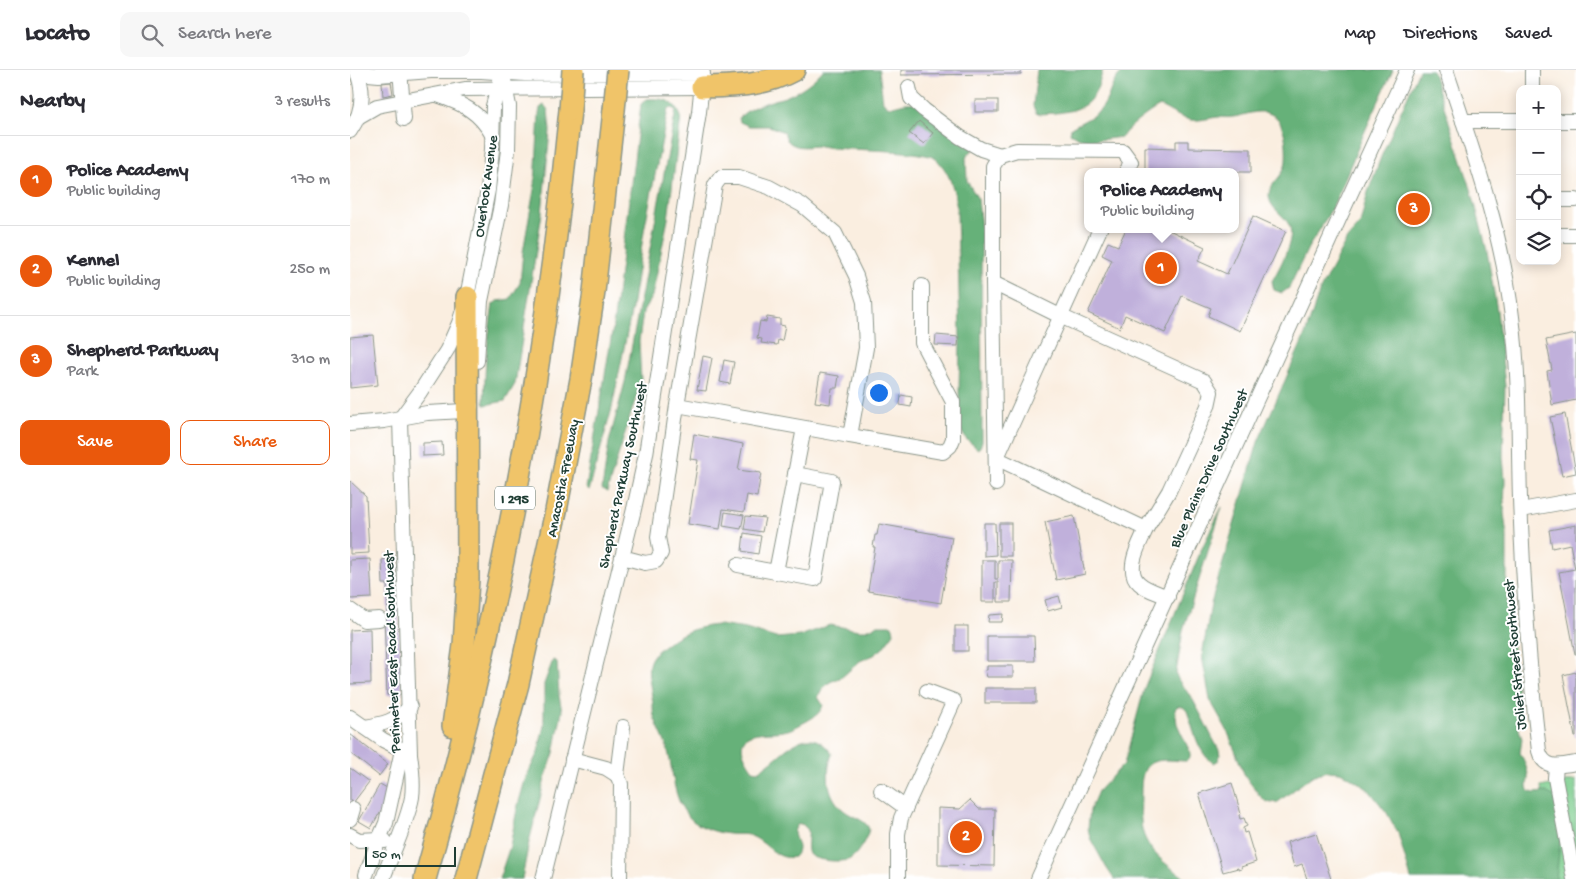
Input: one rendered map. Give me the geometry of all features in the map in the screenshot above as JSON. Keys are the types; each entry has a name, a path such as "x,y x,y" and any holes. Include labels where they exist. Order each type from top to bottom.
{"highway":[{"name":"I 295","path":"426,879 465,732 512,515 544,321 570,110 573,70"},
{"name":"Anacostia Freeway","path":"466,879 508,727 526,651 581,379 619,110 618,70"},
{"path":"619,110 628,70"},
{"path":"702,80 733,72 756,70"},
{"path":"702,80 760,84 777,79 794,70"},
{"path":"416,879 447,755 462,660 468,579 469,411 467,297"},
{"path":"482,879 501,801 508,727"}],"street":[{"path":"350,131 358,117 361,105 362,93 356,71 379,75 433,70 502,71 525,74 702,80"},
{"name":"Blue Plains Drive Southwest","path":"1038,879 1168,598 1407,70"},
{"name":"Joliet Street Southwest","path":"1446,70 1490,204 1508,289 1518,381 1520,510 1528,652 1539,751 1543,761 1556,766"},
{"path":"1532,70 1532,85"},
{"name":"Overlook Avenue","path":"469,411 474,402 476,390 478,334 482,295 505,180 510,120 502,88 502,71"},
{"path":"400,72 404,119"},
{"path":"358,117 367,110 377,106 465,89 702,80"},
{"name":"Shepherd Parkway Southwest","path":"543,879 634,509 650,428 702,80"},
{"path":"909,87 912,98 924,110 960,136 981,148 1000,155 1017,150 1123,151 1131,162 1128,168"},
{"name":"Overlook Avenue","path":"400,419 444,354 459,323 467,297 488,190 493,136 493,106 502,88"},
{"path":"434,94 466,106 482,119 493,136"},
{"path":"1463,121 1516,121"},
{"path":"1561,121 1576,121"},
{"path":"996,484 993,283 994,166 1000,155"},
{"path":"622,557 645,563 656,561 665,554 658,537 677,405 714,185 721,177 739,177 769,187 802,204 835,233 856,276 864,302 866,348 850,436"},
{"path":"1561,200 1576,200"},
{"path":"996,458 1098,233"},
{"path":"1561,235 1576,235"},
{"path":"993,283 1060,316 1204,381 1211,392 1208,406 1169,491 1146,529 1135,554 1132,571 1138,583 1168,598"},
{"path":"677,405 850,436 941,458 953,439 953,402 922,344 922,286"},
{"path":"350,424 400,419 427,413 469,411"},
{"name":"Perimeter East Road Southwest","path":"382,879 412,798 413,783 406,752 410,706 400,419"},
{"path":"776,572 804,428"},
{"path":"996,458 1030,468 1127,513 1146,529"},
{"path":"738,565 815,579 832,481 795,474"},
{"path":"1520,510 1576,500"},
{"path":"350,610 364,620 379,619"},
{"path":"898,879 898,834 901,818 954,701 927,691"},
{"path":"365,727 394,720 410,706"},
{"path":"350,717 383,740 406,752 386,823 366,875"},
{"path":"620,879 621,784 618,775 622,727"},
{"path":"572,759 606,768 618,775"},
{"path":"1574,879 1555,778 1556,766 1576,763"},
{"path":"881,790 906,808"},
{"path":"350,835 358,840 379,839 395,845"}],"green space":[{"path":"823,70 879,70 883,102 889,107 905,103 930,102 935,110 973,150 966,158 967,181 978,199 981,229 982,441 978,449 966,439 960,429 957,211 949,177 941,164 936,159 918,154 821,146 798,146 787,140 784,132 769,126 749,126 740,122 739,118 749,110 760,104 796,92 811,82"},
{"path":"1037,70 1103,70 1099,85 1086,104 1074,110 1039,114 1036,113 1033,106"},
{"path":"1125,70 1393,70 1335,202 1308,248 1289,288 1282,293 1274,290 1272,281 1286,253 1291,231 1287,221 1269,199 1270,190 1283,171 1286,161 1284,131 1281,124 1271,114 1263,112 1191,120 1160,106 1139,120 1122,137 1089,140 1070,133 1071,128 1098,112 1106,102 1116,80"},
{"path":"1419,70 1432,70 1472,192 1487,251 1497,311 1505,386 1503,457 1505,480 1504,513 1507,537 1507,610 1511,629 1517,689 1517,722 1522,739 1520,753 1528,773 1528,790 1533,793 1546,792 1555,797 1561,834 1556,879 1411,879 1398,833 1387,813 1369,790 1340,772 1326,771 1312,776 1278,802 1271,803 1265,801 1245,776 1227,730 1210,700 1202,656 1211,604 1258,442 1305,335 1320,290 1347,239 1360,224 1368,192 1381,157"},
{"path":"647,99 668,101 676,107 681,117 668,219 652,296 643,312 639,341 641,381 607,492 602,489 609,442 625,382 676,110 672,108 668,109 612,408 589,491 586,488 613,327 641,104"},
{"path":"544,105 548,110 550,131 542,213 515,384 505,401 485,405 486,355 493,304 510,299 520,283 523,252 535,184 539,114 540,108"},
{"path":"1222,507 1183,630 1176,673 1180,683 1193,700 1219,750 1219,760 1214,763 1204,754 1187,711 1183,707 1178,706 1175,709 1177,724 1190,752 1190,758 1186,761 1164,760 1151,763 1144,771 1141,783 1142,831 1150,848 1163,862 1187,879 1114,879 1090,838 1088,828 1090,810 1098,791 1124,764 1145,686 1202,548"},
{"path":"719,625 746,629 776,638 800,636 830,625 859,630 866,630 878,625 890,625 893,627 894,633 882,649 860,661 842,677 830,682 822,689 818,697 823,705 815,716 789,730 752,734 744,739 742,744 743,753 748,762 753,770 758,771 785,750 803,740 813,739 822,744 832,754 828,780 833,796 843,810 864,822 869,829 862,845 850,859 829,861 809,854 808,830 802,824 797,825 794,831 798,847 797,854 794,857 788,857 777,854 751,836 720,833 710,830 693,821 686,814 675,789 668,751 654,716 649,665 654,654 675,638 693,630"},
{"path":"553,660 557,662 562,711 554,753 545,779 529,842 522,879 499,879 510,846 525,780 538,752 544,726 544,684"},
{"path":"1576,780 1576,879 1555,879 1541,787"}],"building":[{"path":"901,70 1021,70 1021,74 901,75"},
{"path":"391,82 393,94 383,96 382,83"},
{"path":"975,100 998,100 998,112 975,112"},
{"path":"919,121 933,133 924,144 909,133"},
{"path":"1176,141 1188,141 1188,148 1251,149 1251,172 1239,172 1239,168 1145,168 1145,147 1176,148"},
{"path":"1253,216 1286,231 1240,331 1208,316 1211,308 1182,296 1165,333 1125,315 1120,328 1088,313 1112,260 1102,255 1108,242 1118,246 1124,233 1175,233 1205,247 1198,261 1227,274"},
{"path":"767,317 780,319 780,325 785,326 782,341 778,340 777,345 761,343 762,339 757,338 760,321 766,322"},
{"path":"1576,334 1576,400 1552,405 1547,371 1552,370 1546,340"},
{"path":"373,335 378,385 350,388 350,337"},
{"path":"936,335 959,337 958,346 935,345"},
{"path":"703,356 712,358 706,391 697,390"},
{"path":"724,360 734,362 730,384 720,382"},
{"path":"820,373 839,376 837,388 832,388 830,404 815,402"},
{"path":"901,395 912,397 911,407 900,405"},
{"path":"1565,414 1576,473 1562,476 1550,417"},
{"path":"694,434 743,444 738,470 761,473 757,497 747,495 744,512 723,509 720,529 688,524 698,460 690,459"},
{"path":"442,442 443,455 423,456 423,443"},
{"path":"350,481 366,496 369,553 350,554"},
{"path":"725,512 744,515 741,529 723,526"},
{"path":"746,516 765,518 762,532 744,529"},
{"path":"1074,516 1085,574 1056,580 1045,522"},
{"path":"984,523 995,523 996,555 984,556"},
{"path":"999,523 1011,523 1011,556 999,556"},
{"path":"879,524 952,537 941,603 868,591 875,547 873,547"},
{"path":"1576,525 1575,654 1559,572 1575,569 1570,544 1552,548 1549,530"},
{"path":"744,533 761,536 758,554 742,551"},
{"path":"386,554 396,554 402,694 387,695 384,616 388,616 387,584 383,584 382,560 386,559"},
{"path":"370,559 372,598 350,599 350,560"},
{"path":"982,560 995,560 995,579 998,579 998,560 1012,560 1011,602 998,602 998,582 995,582 995,602 982,602"},
{"path":"1059,596 1062,607 1048,611 1045,600"},
{"path":"1003,614 1002,622 988,622 989,615"},
{"path":"955,626 968,626 968,651 955,651"},
{"path":"370,629 371,683 350,684 350,630"},
{"path":"987,636 1034,636 1035,661 987,661"},
{"path":"987,666 1013,666 1013,677 987,677 985,670 987,670"},
{"path":"1576,672 1576,737 1575,737 1563,675"},
{"path":"985,688 1036,688 1036,703 985,703"},
{"path":"350,734 388,764 379,776 350,753"},
{"path":"350,768 369,782 353,803 350,801"},
{"path":"1232,783 1241,814 1239,815 1240,819 1244,818 1247,826 1243,828 1244,833 1247,832 1256,862 1241,867 1242,869 1238,870 1238,868 1223,872 1199,793"},
{"path":"380,784 392,791 371,828 359,821"},
{"path":"970,800 979,809 995,809 994,866 938,865 938,808 960,809"},
{"path":"1316,833 1331,879 1307,879 1302,864 1294,867 1287,842"}],"place":[{"name":"Shepherd Parkway","path":"1414,209"},
{"name":"Police Academy","path":"1161,268"},
{"name":"Kennel","path":"966,837"}]}
